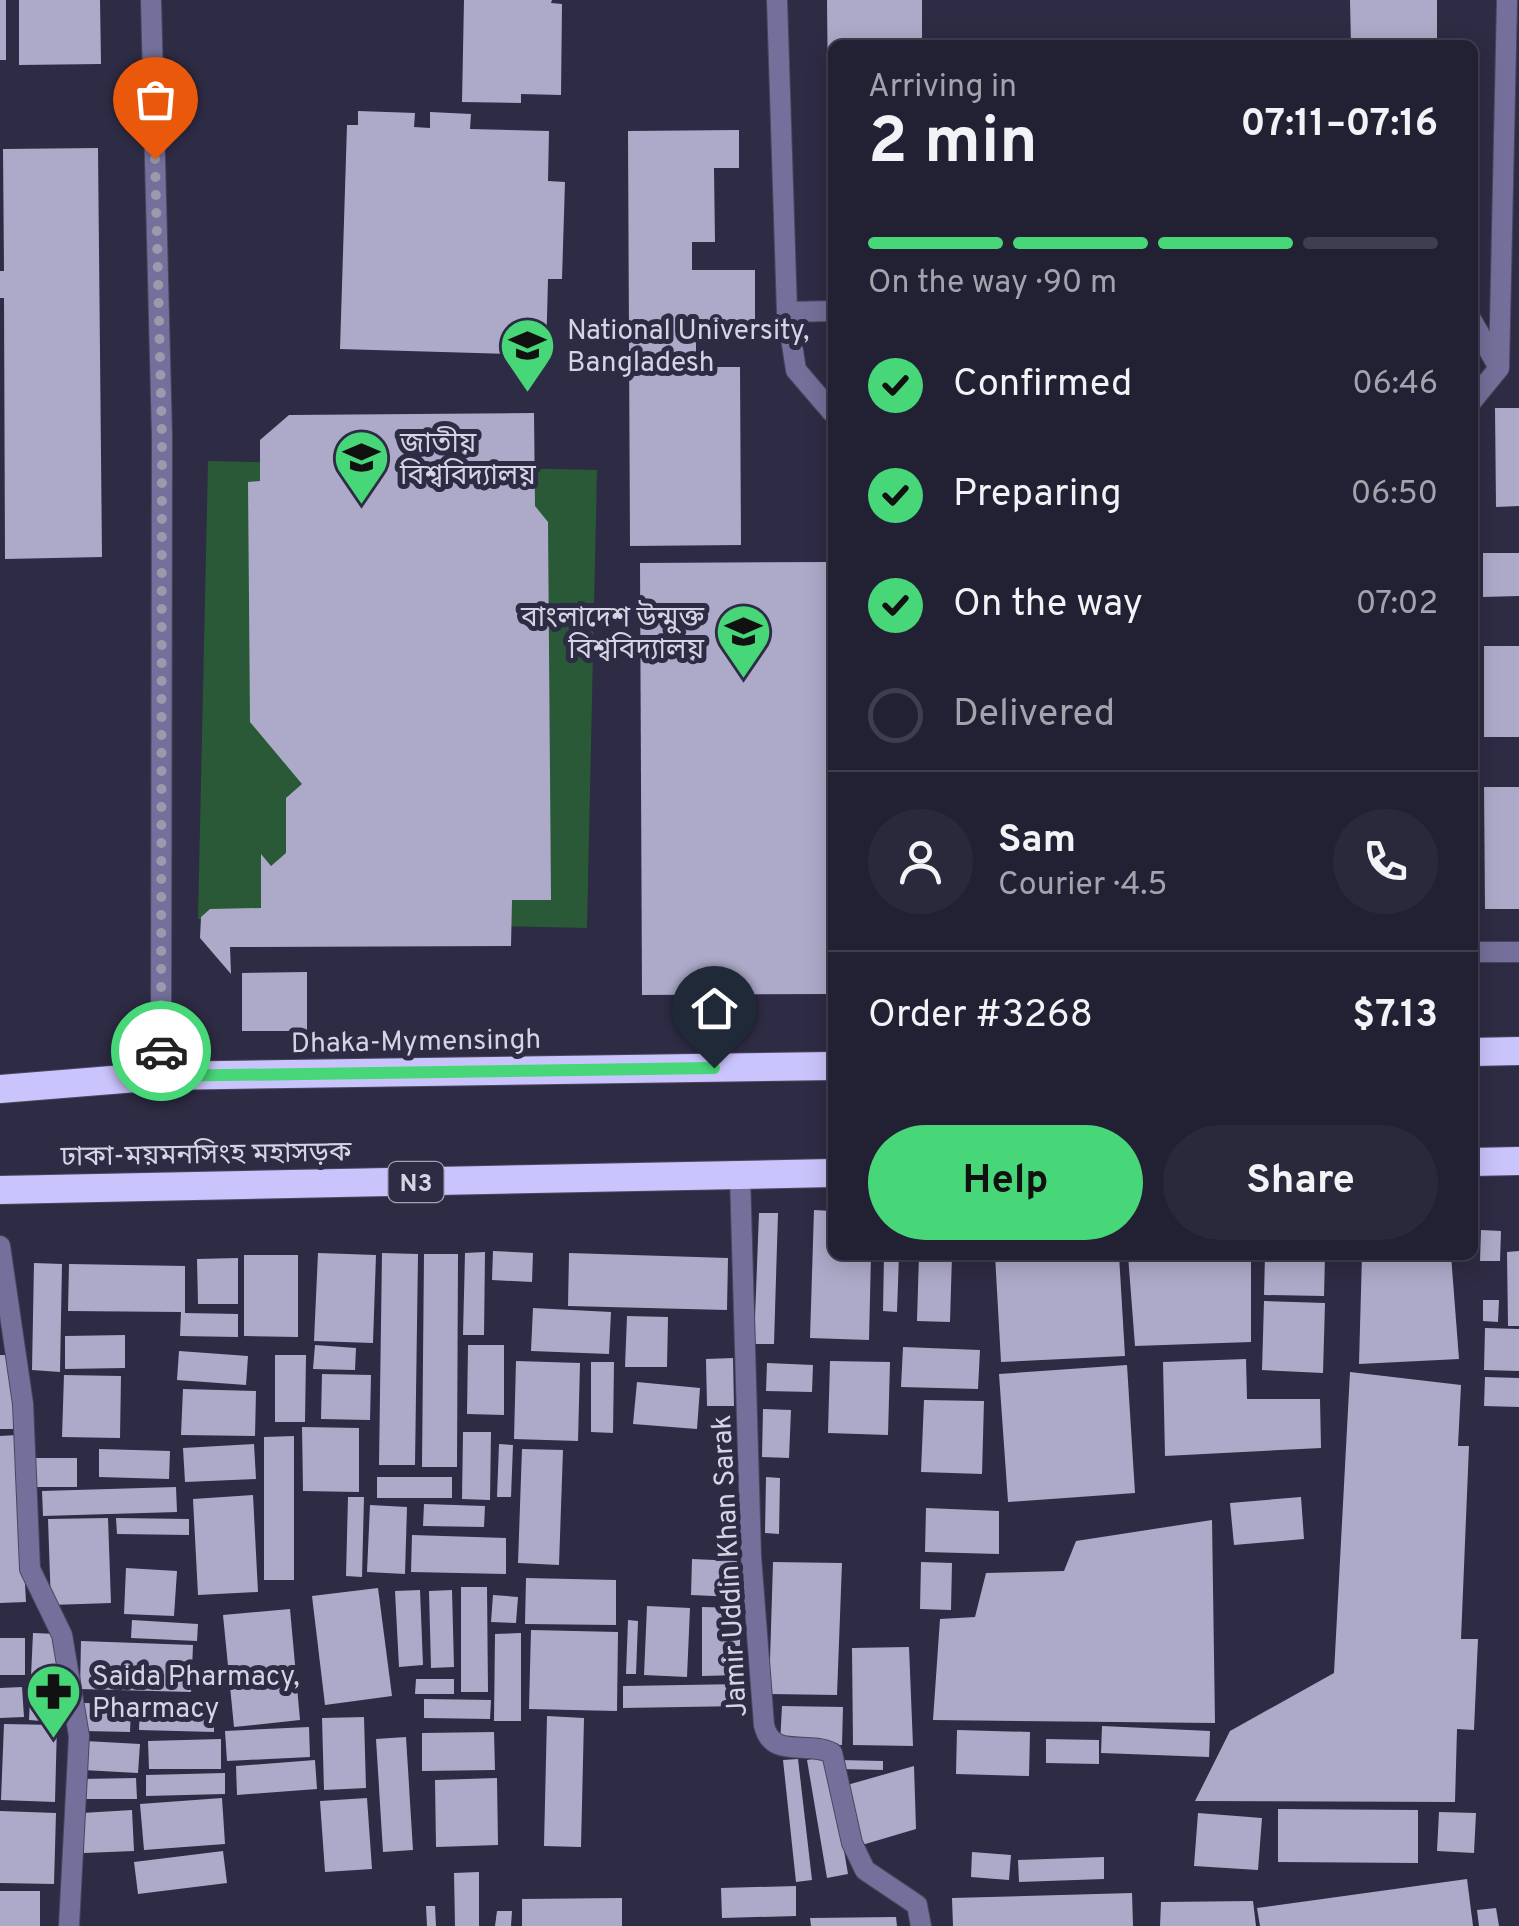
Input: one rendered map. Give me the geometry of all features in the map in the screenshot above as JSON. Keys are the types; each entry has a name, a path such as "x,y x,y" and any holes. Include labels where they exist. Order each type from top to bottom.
{"highway":[{"path":"1478,1052 1519,1051"},
{"name":"Dhaka-Mymensingh","path":"0,1089 160,1076 828,1066"},
{"path":"1478,1162 1519,1161"},
{"name":"ঢাকা-ময়মনসিংহ মহাসড়ক","path":"0,1190 828,1173"}],"street":[{"path":"151,0 162,437 160,1076"},
{"path":"777,0 787,312 796,370 828,407"},
{"path":"1478,394 1500,368 1507,0"},
{"path":"787,312 828,311"},
{"path":"1478,331 1500,368"},
{"path":"1478,952 1519,952"},
{"name":"Jamir Uddin Khan Sarak","path":"740,1175 751,1556 767,1738 777,1746 832,1753 852,1843 866,1870 917,1905 921,1926"},
{"path":"0,1246 23,1404 30,1569 62,1635 79,1736 69,1926"}],"green space":[{"path":"208,461 597,470 587,928 198,919"}],"building":[{"path":"0,0 6,0 6,60 0,60"},
{"path":"19,0 100,0 101,64 19,65"},
{"path":"464,0 552,0 551,3 562,4 561,95 521,94 521,103 462,102"},
{"path":"827,0 922,0 922,40 828,40 828,100"},
{"path":"1350,0 1437,0 1437,40 1351,40"},
{"path":"358,111 415,113 414,127 430,128 430,112 471,114 470,129 549,131 548,181 565,182 562,279 548,279 546,355 340,349 347,125 358,125"},
{"path":"739,130 739,168 714,168 715,242 692,242 692,270 755,270 755,334 696,335 696,367 740,367 741,545 630,546 628,131"},
{"path":"98,148 102,557 5,559 4,298 0,298 0,271 4,271 3,149"},
{"path":"1495,408 1519,408 1519,506 1496,507"},
{"path":"534,413 535,506 548,522 551,900 512,900 511,946 230,947 231,974 200,938 201,917 210,909 261,908 261,854 271,866 286,853 286,798 302,784 250,722 248,482 260,481 260,440 289,415"},
{"path":"1483,553 1519,553 1519,596 1483,597"},
{"path":"828,562 828,994 642,995 640,563"},
{"path":"1484,646 1519,646 1519,737 1484,737"},
{"path":"1484,787 1519,787 1519,909 1485,909"},
{"path":"307,972 307,1031 242,1031 242,973"},
{"path":"814,1210 828,1211 828,1260 871,1260 869,1340 810,1338"},
{"path":"759,1213 778,1213 774,1344 754,1344"},
{"path":"1481,1230 1501,1231 1500,1261 1480,1261"},
{"path":"493,1251 533,1253 532,1282 492,1280"},
{"path":"1519,1251 1519,1326 1508,1326 1507,1252"},
{"path":"485,1252 484,1335 463,1335 465,1253"},
{"path":"318,1253 376,1255 373,1343 314,1341"},
{"path":"382,1253 418,1254 415,1465 379,1465"},
{"path":"569,1253 728,1258 727,1310 568,1306"},
{"path":"424,1254 458,1254 457,1467 422,1467"},
{"path":"244,1255 298,1255 298,1337 244,1336"},
{"path":"238,1258 238,1304 198,1304 197,1259"},
{"path":"884,1260 899,1260 897,1312 883,1311"},
{"path":"919,1260 952,1260 950,1322 917,1321"},
{"path":"995,1260 1119,1260 1125,1356 1001,1362"},
{"path":"1128,1260 1251,1260 1251,1342 1135,1346"},
{"path":"1265,1260 1325,1260 1324,1296 1264,1295"},
{"path":"1362,1260 1451,1260 1459,1359 1359,1364"},
{"path":"34,1263 62,1264 60,1372 32,1370"},
{"path":"69,1264 185,1266 185,1313 238,1314 238,1337 180,1336 181,1312 68,1311"},
{"path":"1483,1300 1499,1300 1498,1322 1483,1321"},
{"path":"1264,1301 1325,1303 1323,1373 1262,1370"},
{"path":"533,1308 611,1312 609,1354 531,1351"},
{"path":"627,1316 668,1317 667,1367 625,1367"},
{"path":"1485,1328 1519,1329 1519,1371 1484,1370"},
{"path":"125,1335 125,1368 65,1369 65,1336"},
{"path":"315,1345 356,1348 355,1370 313,1369"},
{"path":"468,1345 504,1345 504,1415 467,1414"},
{"path":"903,1347 980,1350 978,1389 901,1387"},
{"path":"179,1351 248,1356 246,1385 177,1380"},
{"path":"0,1355 14,1355 15,1429 0,1429"},
{"path":"275,1355 306,1355 305,1422 275,1422"},
{"path":"733,1358 734,1406 707,1406 706,1359"},
{"path":"1246,1359 1247,1399 1320,1399 1321,1448 1165,1456 1163,1362"},
{"path":"516,1361 580,1363 578,1441 514,1439"},
{"path":"830,1361 890,1362 888,1435 828,1433"},
{"path":"591,1362 614,1362 613,1433 591,1432"},
{"path":"767,1363 813,1365 812,1392 766,1391"},
{"path":"1127,1365 1135,1493 1008,1502 999,1374"},
{"path":"1350,1372 1461,1385 1458,1446 1469,1446 1461,1639 1478,1639 1474,1730 1457,1729 1455,1802 1195,1801 1230,1731 1334,1673"},
{"path":"322,1374 371,1375 370,1420 321,1419"},
{"path":"64,1375 121,1376 120,1438 62,1437"},
{"path":"1485,1377 1519,1378 1519,1407 1484,1406"},
{"path":"637,1382 700,1388 697,1429 633,1424"},
{"path":"183,1389 256,1391 255,1436 181,1435"},
{"path":"924,1400 984,1401 982,1474 921,1472"},
{"path":"763,1409 791,1410 789,1458 762,1457"},
{"path":"302,1427 359,1428 359,1492 303,1491"},
{"path":"463,1432 491,1432 490,1500 462,1499"},
{"path":"17,1435 26,1602 0,1603 0,1436"},
{"path":"294,1436 294,1580 264,1580 264,1437"},
{"path":"254,1444 256,1479 185,1482 183,1448"},
{"path":"499,1444 513,1445 511,1497 497,1497"},
{"path":"99,1449 170,1451 169,1479 99,1477"},
{"path":"522,1449 563,1450 559,1565 518,1563"},
{"path":"36,1458 77,1458 77,1487 36,1487"},
{"path":"377,1477 452,1477 452,1498 377,1498"},
{"path":"766,1477 780,1478 779,1534 765,1533"},
{"path":"176,1487 177,1512 43,1516 42,1491"},
{"path":"253,1495 258,1592 198,1595 193,1499"},
{"path":"348,1497 364,1497 362,1577 346,1576"},
{"path":"1301,1497 1304,1539 1234,1545 1230,1503"},
{"path":"424,1504 485,1506 484,1527 423,1526"},
{"path":"370,1505 407,1507 405,1574 367,1572"},
{"path":"926,1508 999,1511 999,1554 925,1552"},
{"path":"108,1518 111,1603 51,1605 48,1519"},
{"path":"116,1518 189,1519 189,1535 117,1534"},
{"path":"1212,1520 1215,1723 933,1720 940,1619 975,1617 986,1573 1064,1571 1076,1541"},
{"path":"412,1535 506,1538 506,1574 411,1572"},
{"path":"692,1559 737,1561 736,1597 691,1595"},
{"path":"773,1562 842,1563 837,1695 769,1694"},
{"path":"921,1562 952,1563 951,1610 920,1609"},
{"path":"126,1568 177,1571 174,1616 124,1614"},
{"path":"526,1578 616,1580 616,1625 525,1624"},
{"path":"461,1587 487,1587 488,1692 461,1692"},
{"path":"378,1588 392,1696 325,1705 312,1596"},
{"path":"420,1590 423,1665 399,1667 395,1591"},
{"path":"452,1590 454,1667 431,1668 429,1591"},
{"path":"493,1595 518,1597 516,1623 491,1622"},
{"path":"647,1606 690,1608 687,1677 644,1675"},
{"path":"702,1607 740,1608 740,1675 702,1676"},
{"path":"290,1609 300,1720 234,1727 223,1615"},
{"path":"132,1620 198,1624 197,1641 131,1638"},
{"path":"628,1620 638,1621 636,1674 626,1674"},
{"path":"531,1630 618,1632 617,1711 529,1709"},
{"path":"33,1633 58,1634 54,1722 29,1720"},
{"path":"521,1633 521,1721 494,1721 495,1634"},
{"path":"0,1638 25,1638 25,1675 0,1675"},
{"path":"81,1641 193,1645 191,1692 80,1689"},
{"path":"909,1647 913,1746 853,1745 852,1648"},
{"path":"416,1679 454,1679 454,1694 415,1694"},
{"path":"743,1684 743,1706 623,1708 623,1686"},
{"path":"22,1687 24,1717 0,1718 0,1688"},
{"path":"424,1699 491,1700 490,1719 424,1718"},
{"path":"84,1703 131,1704 130,1732 84,1731"},
{"path":"140,1703 214,1704 214,1732 139,1730"},
{"path":"782,1706 843,1707 842,1745 780,1744"},
{"path":"547,1716 584,1718 581,1847 544,1846"},
{"path":"364,1717 366,1788 324,1790 322,1718"},
{"path":"4,1724 57,1725 55,1802 1,1800"},
{"path":"1102,1726 1210,1731 1209,1757 1101,1753"},
{"path":"309,1727 310,1757 227,1761 225,1731"},
{"path":"957,1730 1030,1732 1029,1776 956,1774"},
{"path":"494,1732 495,1770 422,1771 422,1733"},
{"path":"406,1737 413,1850 383,1852 376,1739"},
{"path":"221,1739 221,1769 149,1769 148,1741"},
{"path":"1046,1739 1099,1740 1099,1764 1046,1763"},
{"path":"85,1741 140,1744 138,1773 83,1770"},
{"path":"828,1756 848,1874 827,1878 807,1760"},
{"path":"798,1759 812,1880 796,1882 783,1760"},
{"path":"315,1760 317,1789 237,1795 236,1766"},
{"path":"839,1760 883,1761 883,1770 839,1769"},
{"path":"914,1766 916,1829 862,1845 847,1785"},
{"path":"225,1773 225,1794 146,1796 146,1775"},
{"path":"136,1778 137,1799 82,1799 81,1779"},
{"path":"497,1778 498,1845 436,1847 435,1780"},
{"path":"222,1798 225,1844 144,1850 140,1804"},
{"path":"367,1798 372,1869 325,1872 320,1801"},
{"path":"1278,1809 1418,1810 1418,1863 1278,1862"},
{"path":"132,1810 134,1851 84,1853 82,1813"},
{"path":"0,1811 56,1813 54,1884 0,1883"},
{"path":"1439,1812 1476,1813 1474,1853 1437,1851"},
{"path":"1198,1813 1262,1818 1258,1870 1194,1866"},
{"path":"223,1851 227,1883 138,1894 134,1862"},
{"path":"972,1852 1011,1855 1009,1880 971,1877"},
{"path":"1104,1857 1104,1879 1019,1882 1018,1860"},
{"path":"479,1872 479,1926 455,1926 454,1873"},
{"path":"1467,1879 1473,1926 1260,1926 1257,1908"},
{"path":"796,1886 796,1916 722,1918 721,1888"},
{"path":"0,1891 40,1891 40,1926 0,1926"},
{"path":"1132,1893 1133,1926 953,1926 952,1898"},
{"path":"622,1898 622,1926 522,1926 522,1899"},
{"path":"1253,1901 1256,1926 1160,1926 1161,1902"},
{"path":"426,1906 435,1906 436,1926 427,1926"},
{"path":"1496,1908 1499,1926 1479,1926 1477,1910"},
{"path":"497,1911 512,1911 511,1926 495,1926"},
{"path":"896,1917 897,1926 811,1926 810,1918"}],"way so far":[{"path":"155,159 162,437 161,1051"}],"place":[{"name":"National University, Bangladesh","path":"528,394"},
{"name":"জাতীয় বিশ্ববিদ্যালয়","path":"361,507"},
{"name":"বাংলাদেশ উন্মুক্ত বিশ্ববিদ্যালয়","path":"743,681"},
{"name":"Saida Pharmacy, Pharmacy","path":"53,1740"}],"route":[{"path":"161,1051 160,1076 714,1068"}]}
